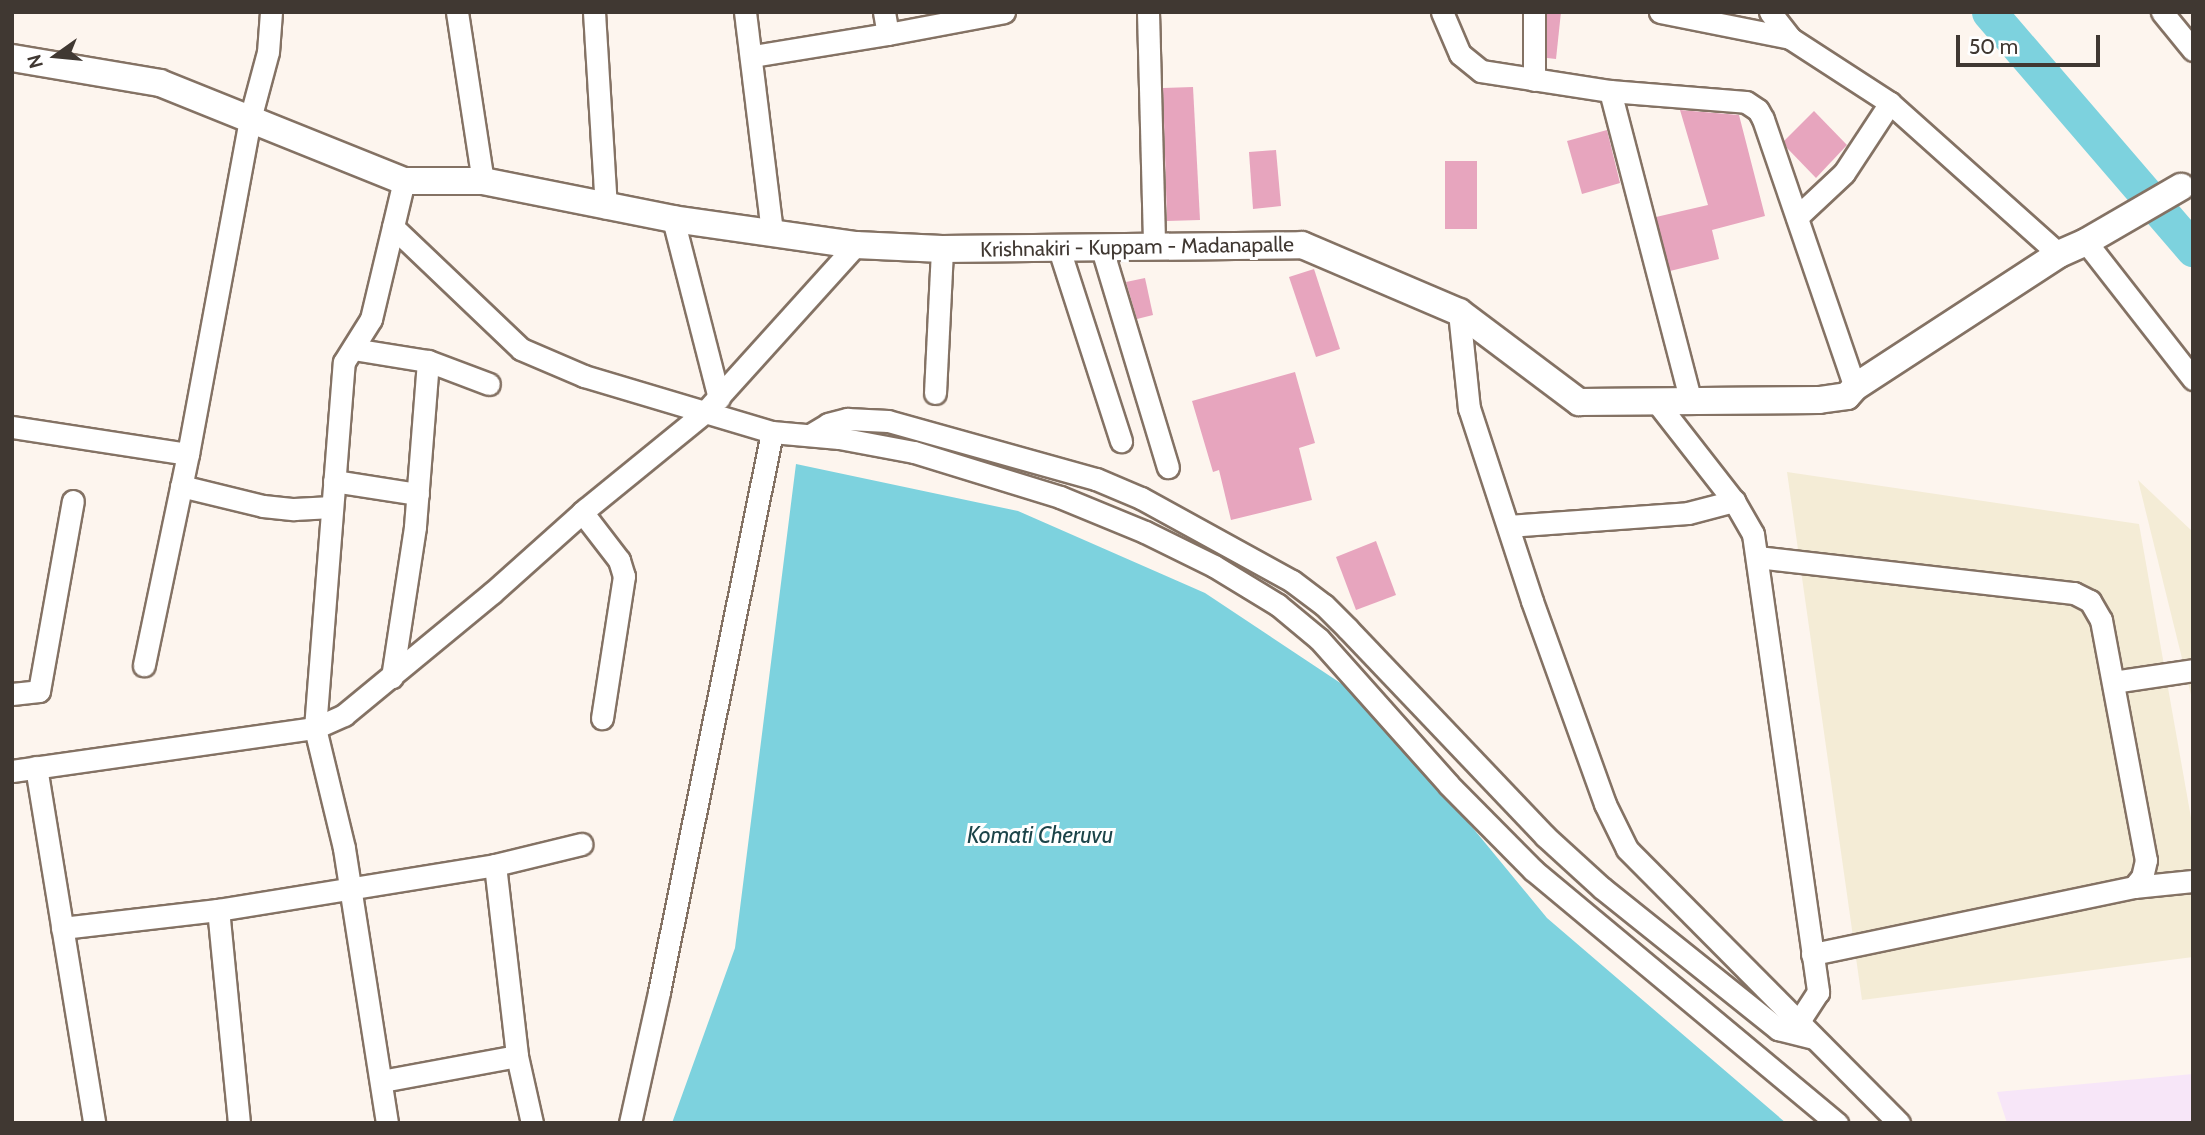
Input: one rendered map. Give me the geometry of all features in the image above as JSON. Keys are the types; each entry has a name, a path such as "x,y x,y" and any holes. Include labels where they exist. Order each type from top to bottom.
{"main road":[{"path":"12,58 160,83 404,180"},
{"name":"Krishnakiri - Kuppam - Madanapalle","path":"404,180 483,181 606,208 856,245 942,249 1302,245 1459,312 1579,402 1819,400 1847,397 1855,387 2059,254 2088,241 2187,184"}],"street":[{"path":"144,665 188,454 250,119 268,52 271,12"},
{"path":"457,12 483,181"},
{"path":"594,12 606,208"},
{"path":"745,12 772,232"},
{"path":"884,12 888,34"},
{"path":"752,56 1004,12"},
{"path":"1147,12 1154,246"},
{"path":"1442,12 1460,54 1469,64 1481,71 1610,91 1746,102 1763,119 1855,387"},
{"path":"1534,12 1534,80"},
{"path":"1660,12 1790,38"},
{"path":"1770,12 1790,38 1889,103 2059,254"},
{"path":"2162,12 2193,50"},
{"path":"1610,91 1691,402"},
{"path":"1797,217 1844,173 1889,103"},
{"path":"387,1123 344,848 315,728 344,362 371,319 404,180"},
{"path":"673,219 712,405"},
{"path":"393,227 521,349 583,376 712,405 772,432 810,435 914,452 1059,497 1145,531 1214,566 1278,605 1319,639 1450,785 1533,870 1837,1123"},
{"path":"2088,241 2193,379"},
{"path":"12,771 36,766 93,762 315,728 344,715 712,405 856,245"},
{"path":"935,393 942,249"},
{"path":"1059,249 1121,441"},
{"path":"1102,249 1168,467"},
{"path":"1459,312 1469,408 1605,804 1627,849 1899,1123"},
{"path":"353,349 428,361 489,384"},
{"path":"392,677 418,494 428,361"},
{"path":"1656,400 1734,501 1753,534 1818,992 1798,1023"},
{"path":"810,435 828,424 847,419 888,421 1096,479 1141,498 1292,581 1324,605 1349,629 1545,836 1602,888 1778,1029 1814,1038"},
{"path":"12,428 188,454"},
{"path":"630,1123 772,432"},
{"path":"334,481 418,494"},
{"path":"181,486 263,506 295,509 332,507"},
{"path":"12,694 39,691 73,501"},
{"path":"1508,526 1688,513 1734,501"},
{"path":"582,512 619,560 624,576 602,718"},
{"path":"1757,557 2074,593 2090,601 2101,620 2146,860 2143,877 2134,887"},
{"path":"2113,682 2193,670"},
{"path":"36,766 94,1123"},
{"path":"62,928 218,910 350,890 495,865 581,844"},
{"path":"495,865 517,1056 532,1123"},
{"path":"1812,954 2134,887 2193,881"},
{"path":"218,910 239,1123"},
{"path":"382,1081 517,1056"}],"shaded area":[{"path":"1787,472 2139,524 2193,829 2193,957 1862,1000"},
{"path":"2138,480 2193,532 2193,703"},
{"path":"2193,1074 2193,1123 2007,1123 1997,1092"}],"water":[{"name":"Komati Cheruvu","path":"796,464 1018,511 1205,593 1369,702 1547,918 1786,1123 672,1123 735,948"}],"building":[{"path":"1547,12 1561,12 1556,59 1547,58"},
{"path":"1193,87 1200,220 1167,221 1163,88"},
{"path":"1680,110 1739,115 1765,216 1712,230 1719,259 1670,271 1656,217 1708,205"},
{"path":"1814,111 1847,145 1816,178 1787,148 1784,141"},
{"path":"1607,130 1620,183 1582,194 1567,141"},
{"path":"1276,150 1281,206 1253,209 1249,152"},
{"path":"1445,161 1477,161 1477,229 1445,229"},
{"path":"1314,269 1340,349 1316,357 1289,277"},
{"path":"1145,278 1153,315 1137,319 1126,282"},
{"path":"1295,372 1315,443 1299,448 1312,500 1231,520 1219,470 1213,472 1192,401"},
{"path":"1376,541 1396,595 1356,610 1336,557"}],"waterway":[{"path":"1989,12 2193,249"}]}
